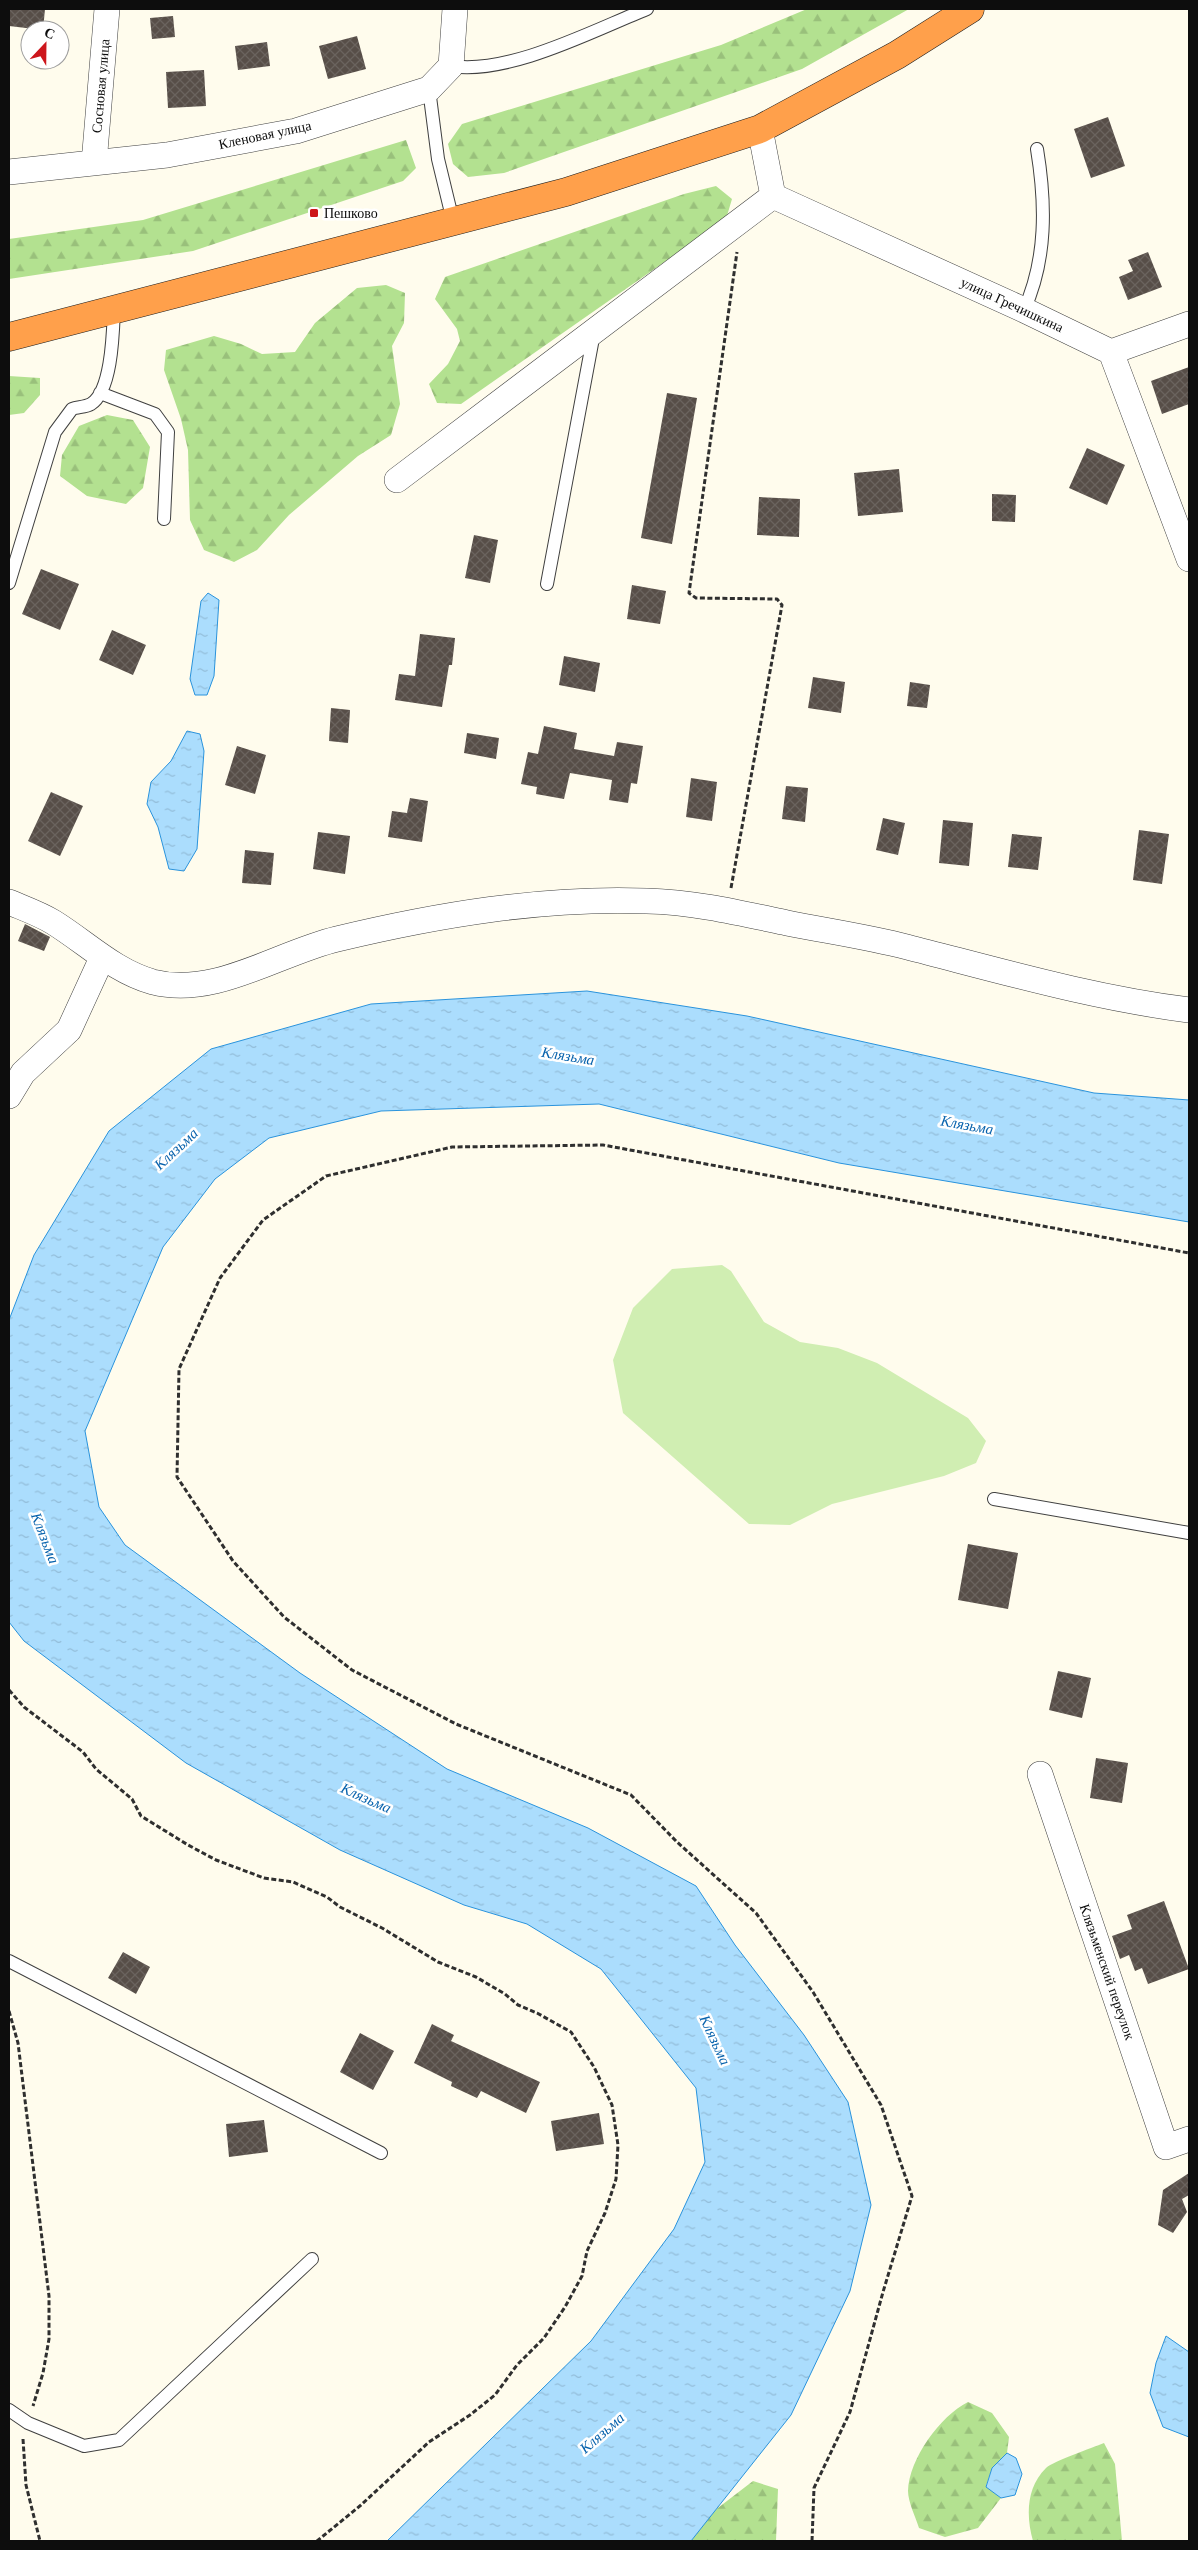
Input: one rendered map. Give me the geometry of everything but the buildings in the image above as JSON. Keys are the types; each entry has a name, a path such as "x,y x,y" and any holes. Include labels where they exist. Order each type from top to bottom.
{"highway":[{"path":"9,337 566,192 760,129 897,55 970,9"}],"street":[{"name":"Сосновая улица","path":"94,163 107,9"},
{"path":"429,90 451,66 455,9"},
{"name":"Кленовая улица","path":"9,172 167,155 296,130 429,90"},
{"path":"397,480 773,196 760,129"},
{"name":"улица Гречишкина","path":"773,196 1024,310 1111,352"},
{"path":"1189,324 1111,352 1189,559"},
{"path":"9,902 53,922 102,958 154,982 181,985 215,981 333,940 413,922 539,905 648,900 727,910 904,946 1064,988 1189,1010"},
{"path":"9,1096 23,1073 69,1030 102,958"},
{"name":"Клязьменский переулок","path":"1040,1774 1166,2147 1189,2139"}],"lane":[{"path":"451,66 470,69 514,62 647,9"},
{"path":"429,90 438,159 453,221"},
{"path":"1024,310 1032,291 1039,264 1043,232 1043,203 1037,149"},
{"path":"9,583 55,432 72,409 91,404 100,393 111,356 114,309"},
{"path":"547,584 594,332"},
{"path":"100,393 155,414 168,432 164,519"},
{"path":"994,1499 1189,1532"},
{"path":"9,1961 381,2153"},
{"path":"9,2410 28,2423 84,2446 119,2440 312,2259"}],"path":[{"path":"727,910 782,605 777,599 696,598 689,592 741,222"},
{"path":"812,2541 814,2488 850,2412 912,2196 881,2105 813,1992 756,1913 677,1842 631,1795 456,1724 352,1670 284,1617 233,1561 177,1477 179,1369 220,1278 263,1220 326,1176 452,1146 603,1145 1189,1253"},
{"path":"9,1690 24,1707 84,1752 96,1769 132,1799 141,1816 188,1845 216,1860 264,1878 293,1882 327,1897 340,1907 382,1928 430,1958 476,1977 505,1994 518,2005 537,2012 571,2032 594,2067 612,2104 618,2145 616,2179 605,2213 586,2251 582,2276 565,2307 544,2338 517,2365 495,2395 470,2415 429,2442 361,2505 317,2541"},
{"path":"9,2011 18,2043 49,2296 49,2339 43,2372 23,2439 26,2485 40,2541"}],"green space":[{"path":"807,9 909,9 802,69 504,173 468,177 453,164 448,144 462,124 721,45"},
{"path":"406,140 416,168 403,181 193,251 9,279 9,239 143,220"},
{"path":"716,186 732,199 726,219 461,404 437,403 429,384 448,364 460,341 457,329 435,299 445,277 684,194"},
{"path":"386,285 405,293 404,323 392,346 400,404 391,435 358,456 289,515 257,550 234,562 204,550 190,520 188,450 181,419 164,370 166,350 214,336 241,344 262,354 295,352 315,323 357,288"},
{"path":"9,376 40,378 40,395 24,413 9,415"},
{"path":"107,415 133,420 150,447 143,488 126,504 87,496 60,476 62,455 79,426"},
{"path":"722,1265 731,1271 764,1322 800,1342 838,1348 877,1363 968,1418 986,1441 976,1463 944,1476 832,1504 790,1525 749,1524 623,1413 613,1360 633,1308 672,1269"},
{"path":"968,2402 992,2413 1009,2437 1007,2453 992,2468 986,2486 1001,2498 978,2528 945,2537 919,2528 908,2495 910,2479 920,2452 937,2428 947,2417"},
{"path":"1104,2443 1115,2464 1122,2541 1033,2541 1029,2522 1029,2503 1031,2493 1039,2476 1050,2465"},
{"path":"753,2481 778,2489 776,2541 691,2541 710,2514"}],"water":[{"path":"208,593 219,600 214,676 207,695 195,695 190,679 201,601"},
{"path":"187,731 200,734 204,751 197,849 184,871 169,869 158,827 147,804 151,782 171,761"},
{"name":"Клязьма","path":"587,991 747,1016 1094,1093 1189,1100 1189,1222 839,1163 599,1104 381,1111 269,1138 215,1179 163,1247 85,1431 99,1507 125,1545 300,1673 447,1769 588,1828 696,1886 735,1945 804,2035 848,2102 871,2205 850,2291 791,2415 691,2541 387,2541 591,2341 674,2229 705,2162 696,2088 601,1969 527,1924 464,1905 340,1850 186,1763 24,1641 9,1622 9,1320 34,1255 109,1131 211,1049 371,1004"},
{"path":"1166,2336 1189,2352 1189,2437 1163,2427 1150,2393 1156,2363"},
{"path":"1007,2453 1016,2458 1022,2474 1015,2495 1001,2498 986,2487 992,2468"}],"place":[{"name":"Пешково","path":"314,213"}]}
